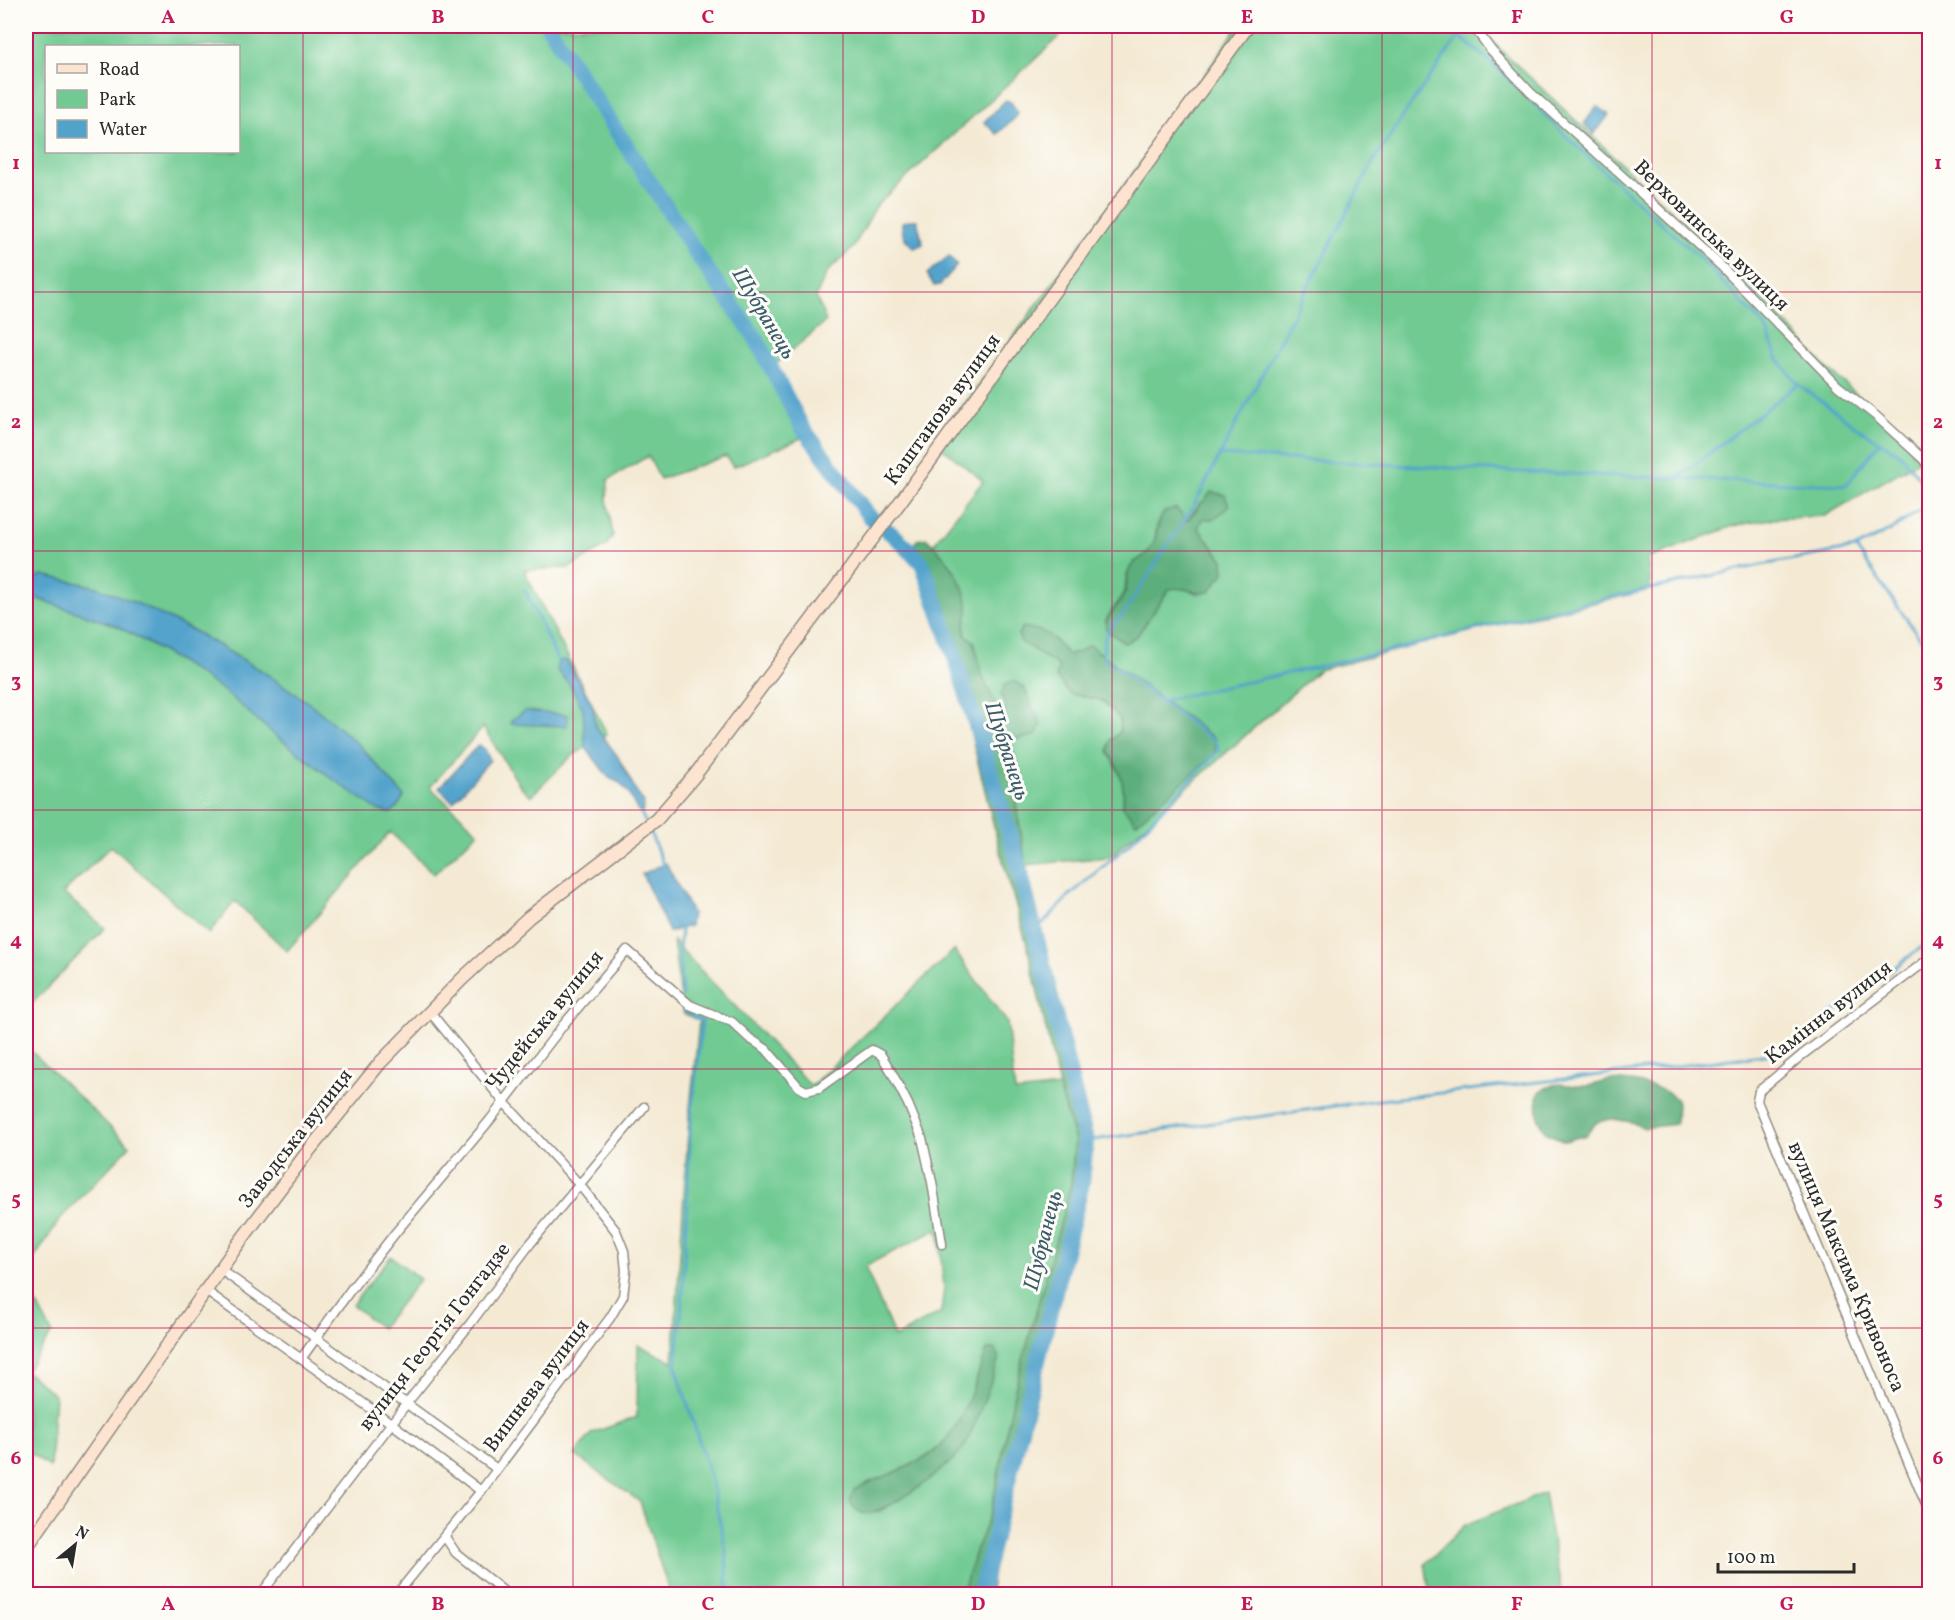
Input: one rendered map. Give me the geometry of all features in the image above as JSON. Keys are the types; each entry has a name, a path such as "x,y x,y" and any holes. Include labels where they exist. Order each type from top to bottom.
{"main road":[{"name":"Каштанова вулиця","path":"659,816 695,776 886,521 1248,26"},
{"name":"Заводська вулиця","path":"26,1548 220,1269 303,1158 373,1072 461,980 529,916 659,816"}],"street":[{"name":"Верховинська вулиця","path":"1473,26 1491,50 1530,92 1721,266 1830,378 1884,422 1923,459 1929,468"},
{"path":"1919,26 1929,38"},
{"name":"Чудейська вулиця","path":"301,1359 376,1258 626,950 690,1005 732,1022 749,1038 766,1049 806,1091 819,1088 872,1050 881,1055 908,1104 922,1138 942,1244"},
{"name":"Камінна вулиця","path":"1757,1101 1759,1091 1802,1055 1929,958"},
{"name":"Вишнева вулиця","path":"398,1594 481,1491 610,1318 623,1296 626,1271 624,1251 616,1231 579,1184 503,1101 430,1011"},
{"name":"вулиця Максима Кривоноса","path":"1757,1101 1929,1514"},
{"name":"вулиця Георгія Гонгадзе","path":"261,1594 407,1402 579,1184 644,1107"},
{"path":"220,1269 497,1469"},
{"path":"206,1291 392,1423 481,1491"},
{"path":"445,1537 456,1553 507,1594"}],"green space":[{"path":"26,26 1071,26 877,205 853,248 827,272 816,297 826,321 774,366 800,409 804,437 733,467 726,456 660,479 648,456 608,480 607,500 613,535 606,546 569,568 524,570 607,734 572,756 531,796 520,786 483,727 430,787 478,832 434,874 390,832 287,951 235,901 209,934 111,846 63,893 105,928 26,1010","holes":["38,599 192,630 262,671 313,706 360,746 403,795 337,782 274,734 224,691 182,663 118,626"]},
{"path":"1238,26 1480,26 1500,49 1759,294 1827,368 1927,456 1825,516 1771,519 1733,526 1647,559 1651,590 1492,626 1319,670 1109,857 1026,865 1016,804 1020,785 1018,768 1010,740 1020,738 1001,695 1007,709 999,714 982,675 974,641 966,635 964,626 968,610 950,564 933,545 983,481 936,443","holes":["1200,503 1201,519 1198,528 1223,560 1198,594 1181,586 1169,589 1137,636 1105,621 1125,592 1126,577 1133,563 1146,556 1154,543 1158,521 1187,521","1054,639 1068,655 1079,652 1089,645 1109,659 1215,754 1123,807 1121,778 1108,752 1110,741 1120,732 1120,718 1101,700 1071,694 1056,678 1059,666"]},
{"path":"1211,492 1225,495 1229,506 1214,519 1202,519 1198,528 1223,560 1224,573 1209,592 1180,588 1169,589 1137,636 1125,643 1106,629 1106,624 1125,592 1130,568 1150,550 1165,511 1176,508 1187,521"},
{"path":"926,538 947,561 963,587 968,607 965,635 974,641 982,675 999,713 1007,709 1001,695 1005,684 1014,681 1024,687 1041,725 1035,736 1010,740 1020,785 1016,804 1026,865 1092,1135 1084,1187 999,1511 990,1594 962,1594 991,1512 1015,1389 1071,1184 1075,1141 1059,1087 1027,945 999,847 965,710 943,638 916,566 906,555 917,540"},
{"path":"1023,627 1048,635 1068,655 1079,652 1089,645 1215,739 1215,754 1136,823 1123,807 1121,778 1108,752 1110,741 1120,732 1120,718 1101,700 1071,694 1056,678 1059,666 1021,642 1018,634"},
{"path":"673,941 811,1086 954,950 1007,1022 1015,1092 1059,1087 1075,1141 1071,1184 1015,1389 991,1512 962,1594 670,1594 640,1502 575,1455 592,1433 637,1417 638,1345 673,1362 689,1117 699,1021 683,1013","holes":["938,1229 944,1288 941,1312 895,1338 865,1266","987,1350 984,1399 964,1447 947,1465 902,1498 880,1511 862,1513 867,1483 923,1459 941,1445 951,1433 966,1406"]},
{"path":"26,1046 130,1146 60,1219 26,1271"},
{"path":"1610,1080 1655,1087 1671,1095 1677,1100 1676,1124 1645,1128 1631,1122 1612,1119 1597,1122 1586,1135 1565,1141 1546,1133 1538,1118 1537,1095 1544,1089 1556,1084 1587,1086"},
{"path":"391,1256 420,1279 381,1328 352,1305"},
{"path":"26,1284 52,1333 26,1371"},
{"path":"995,1349 999,1358 970,1435 958,1454 934,1476 902,1498 873,1512 863,1513 857,1510 850,1501 854,1490 921,1460 941,1446 965,1407 987,1350"},
{"path":"26,1371 55,1395 50,1467 26,1450"},
{"path":"1544,1493 1562,1594 1430,1594 1425,1564 1465,1525"}],"water":[{"path":"1006,100 1011,102 1018,113 997,134 984,122"},
{"path":"1597,106 1609,115 1594,134 1584,124"},
{"path":"917,220 923,244 914,248 906,240 902,230 902,222"},
{"path":"949,256 957,265 940,285 934,286 927,274"},
{"path":"42,575 97,587 139,604 192,630 262,671 313,706 360,746 404,796 398,806 391,813 378,810 274,734 224,691 182,663 118,626 38,599 32,594 30,586 34,579"},
{"path":"566,660 592,703 596,727 618,757 644,802 641,813 620,783 609,778 585,747 583,709 570,685 557,670 558,661"},
{"path":"525,711 568,715 567,726 511,724 511,721"},
{"path":"478,745 485,749 490,760 453,802 439,788"},
{"path":"666,863 692,913 690,926 669,932 642,874"}],"waterway":[{"name":"Шубранець","path":"548,26 700,259 755,337 802,427 869,516 898,539 922,563 953,651 1015,851 1086,1141 1082,1183 980,1594"},
{"path":"1034,933 1069,896 1128,845 1219,750 1216,742 1104,659 1104,640 1194,505 1372,164 1459,36 1500,70 1571,141 1702,260 1766,328 1777,358 1798,384"},
{"path":"1679,477 1798,384 1862,431 1900,454 1930,492"},
{"path":"1219,455 1541,473 1846,485 1880,442"},
{"path":"1160,701 1389,651 1545,612 1756,566 1856,548 1893,529 1930,503"},
{"path":"1856,548 1930,652"},
{"path":"525,590 558,661"},
{"path":"641,813 646,824"},
{"path":"649,830 663,864"},
{"path":"681,929 679,949 682,996"},
{"path":"1086,1141 1371,1101 1779,1053 1930,941"},
{"path":"682,1002 683,1009 702,1021 691,1117 682,1303 676,1367 710,1476 726,1551 728,1594"}]}
